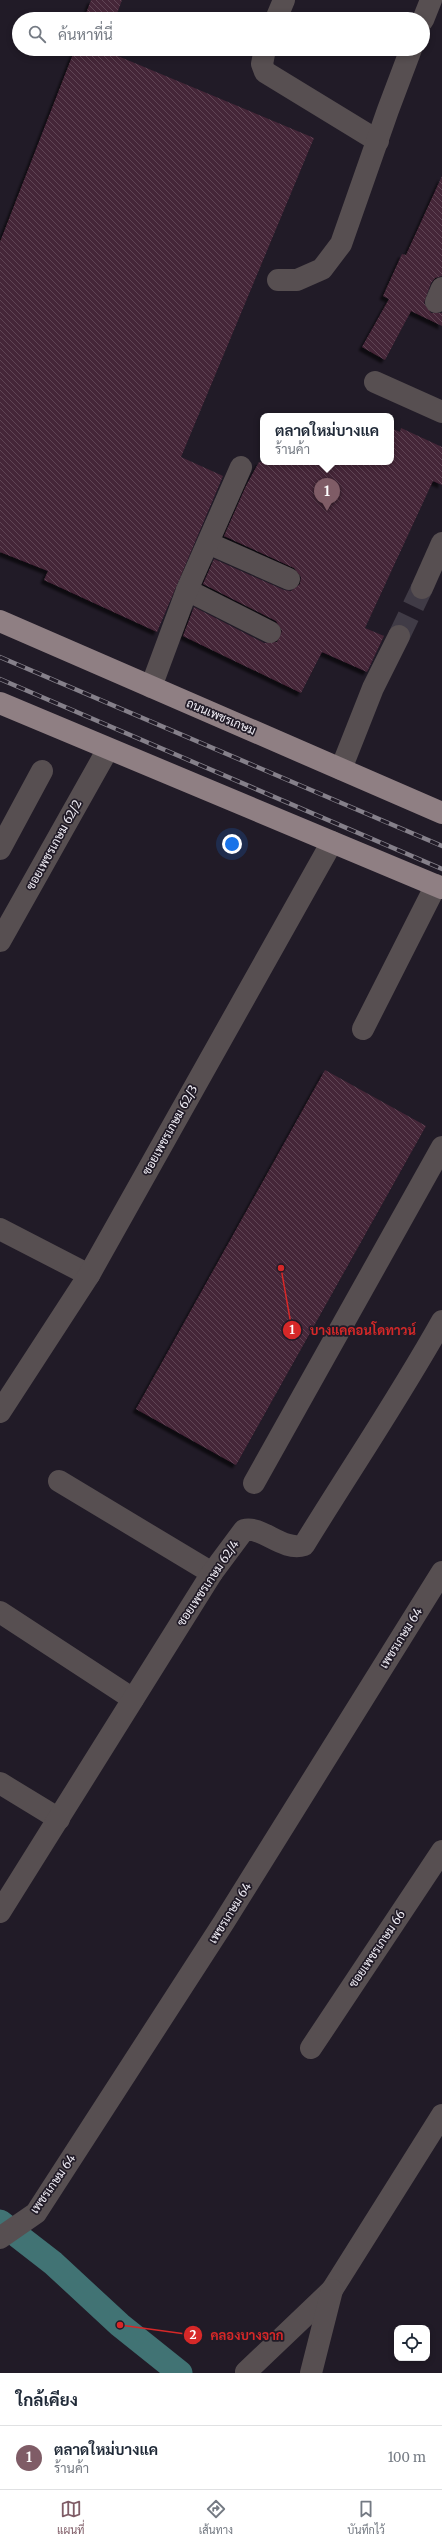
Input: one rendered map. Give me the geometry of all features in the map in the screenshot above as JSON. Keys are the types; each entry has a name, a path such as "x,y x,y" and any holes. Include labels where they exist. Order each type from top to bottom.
{"main road":[{"name":"ถนนเพชรเกษม","path":"0,621 442,813"},
{"path":"0,703 439,887"}],"street":[{"path":"279,12 284,0"},
{"path":"426,12 431,0"},
{"path":"263,56 262,64 265,72 378,141"},
{"path":"278,280 297,280 322,269 341,244 409,56"},
{"path":"375,382 442,412"},
{"path":"151,687 187,590 242,467"},
{"path":"422,588 442,543"},
{"path":"208,544 289,578"},
{"path":"187,590 270,632"},
{"path":"341,769 373,688 399,636"},
{"name":"ซอยเพชรเกษม 62/2","path":"0,941 108,749"},
{"path":"0,849 42,771"},
{"name":"ซอยเพชรเกษม 62/3","path":"0,1412 89,1274 332,842"},
{"path":"363,1029 439,887"},
{"path":"254,1483 442,1147"},
{"path":"0,1229 89,1274"},
{"name":"ซอยเพชรเกษม 62/4","path":"0,1912 212,1573 244,1530 247,1529 291,1546 304,1545 355,1463 371,1442 442,1321"},
{"path":"58,1481 212,1573"},
{"name":"เพชรเกษม 64","path":"0,2238 36,2213 224,1922 442,1572"},
{"path":"0,1612 134,1699"},
{"path":"0,1783 58,1819"},
{"name":"ซอยเพชรเกษม 66","path":"311,2048 442,1851"},
{"path":"246,2372 332,2290 442,2116"},
{"path":"311,2373 332,2290"}],"building":[{"path":"91,0 122,0 118,12 87,12"},
{"path":"72,56 118,56 314,138 181,457 223,476 157,632 44,580 48,571 0,552 0,242"},
{"path":"442,176 442,276 435,278 431,283 424,303 431,313 442,313 442,326 411,311 385,360 362,347 389,299 383,296 402,254 406,255"},
{"path":"401,428 442,447 442,485 433,481 365,628 384,636 367,672 322,652 301,693 183,636 194,607 264,643 277,642 282,631 276,621 203,584 214,559 284,590 291,591 300,584 301,577 294,568 224,536 246,486 259,462 260,465 394,465 394,429 400,432"},
{"path":"325,1070 426,1126 236,1465 136,1409"}],"waterway":[{"path":"0,2222 53,2263 120,2325 180,2373"}],"tunnel":[{"path":"399,636 422,588"}],"railway":[{"path":"0,657 442,846"},
{"path":"0,679 442,869"}],"place":[{"name":"ตลาดใหม่บางแค","path":"327,511"},
{"name":"บางแคคอนโดทาวน์","path":"281,1268"},
{"name":"คลองบางจาก","path":"120,2325"}]}
